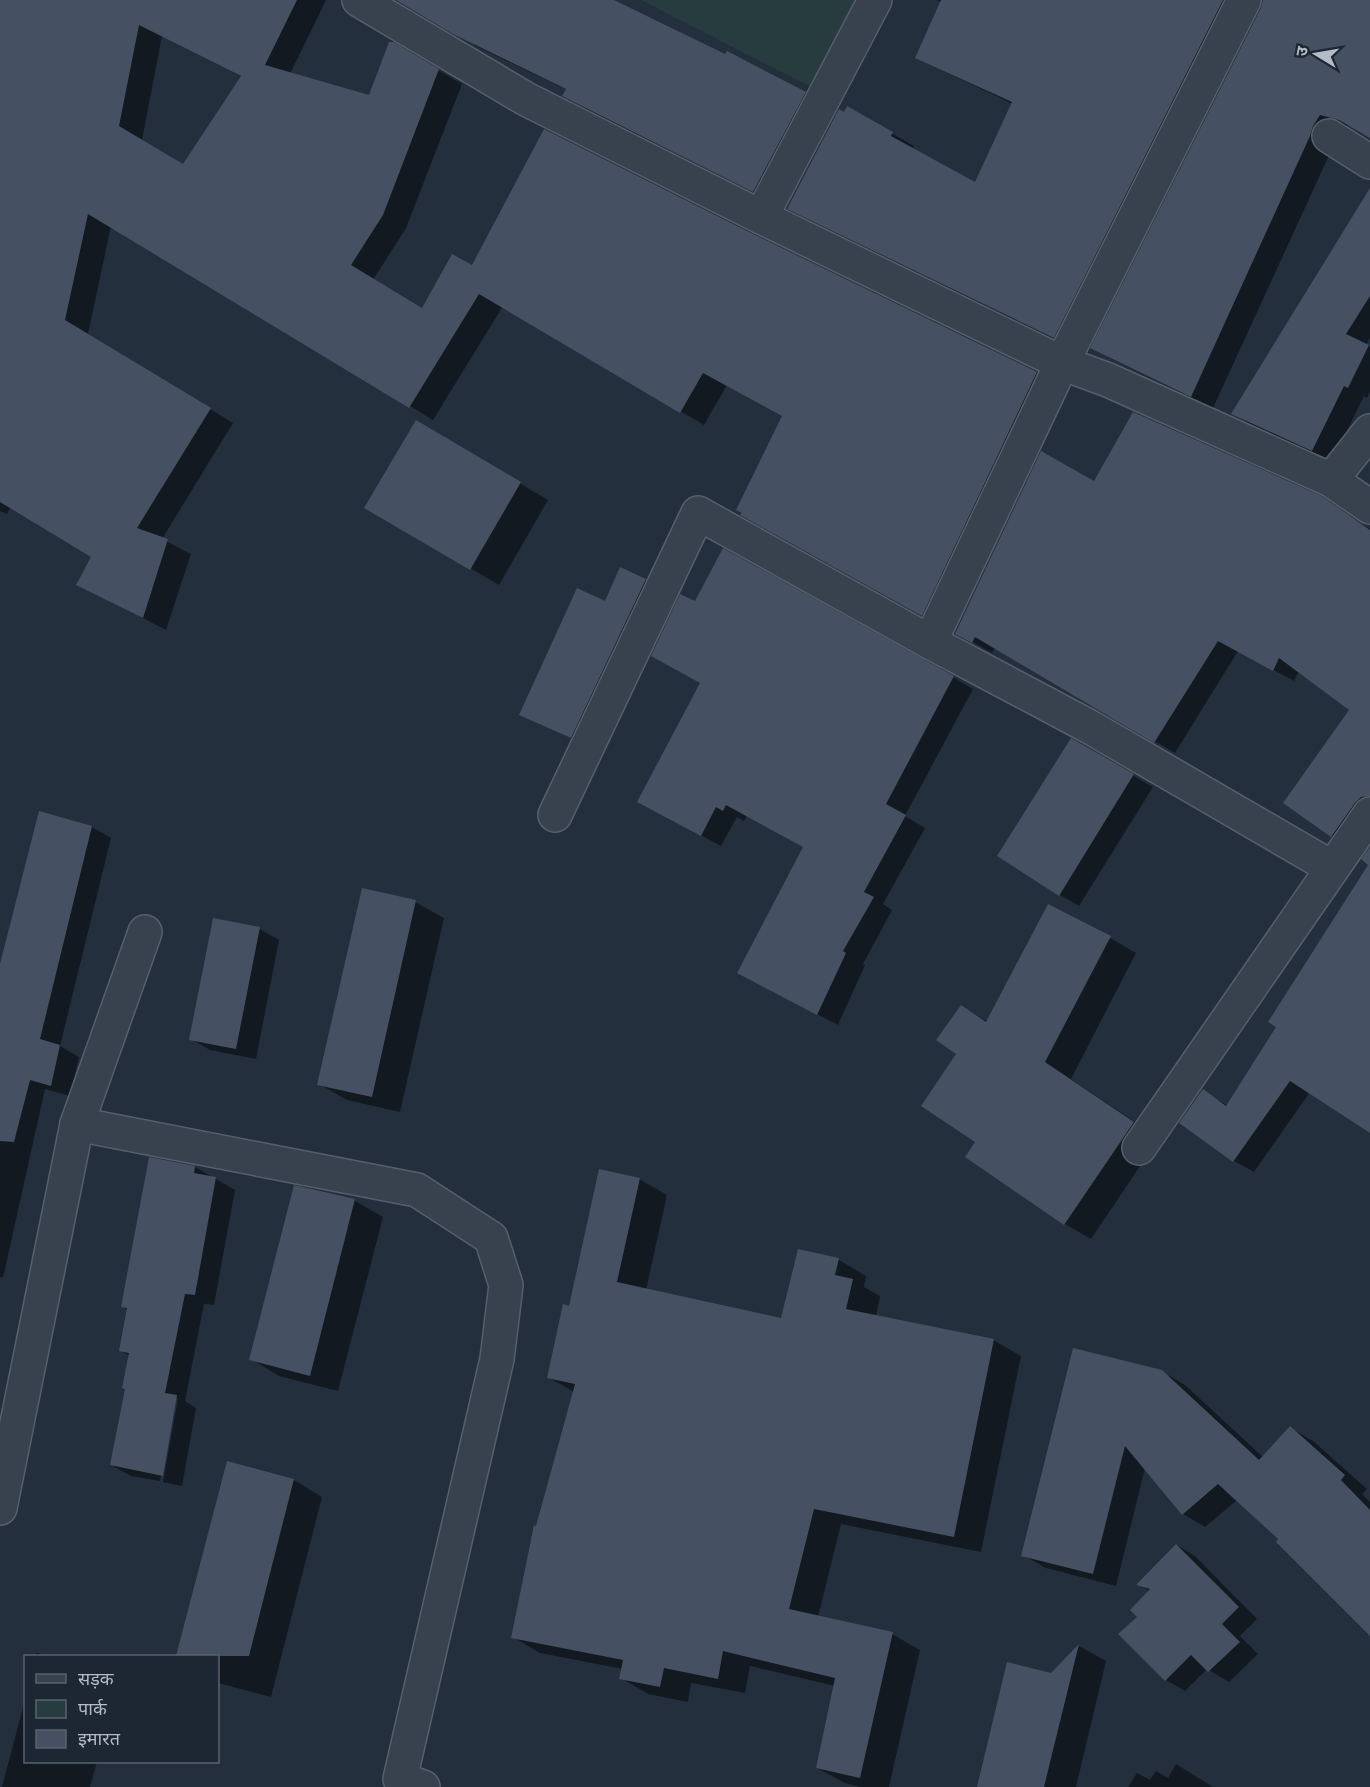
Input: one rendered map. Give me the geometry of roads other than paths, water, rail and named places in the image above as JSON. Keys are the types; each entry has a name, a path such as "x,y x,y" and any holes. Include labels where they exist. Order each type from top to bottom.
{"street":[{"path":"359,0 526,99 761,217 1062,363 1108,380 1331,480 1370,507"},
{"path":"761,217 875,0"},
{"path":"930,642 1062,363 1244,0"},
{"path":"1329,136 1370,162"},
{"path":"1331,480 1370,431"},
{"path":"555,815 698,513 930,642 1090,727 1331,867"},
{"path":"1139,1148 1331,867 1370,814"},
{"path":"0,1508 77,1124 145,932"},
{"path":"77,1124 417,1190 491,1238 506,1285 497,1359 400,1779 423,1787"}]}
